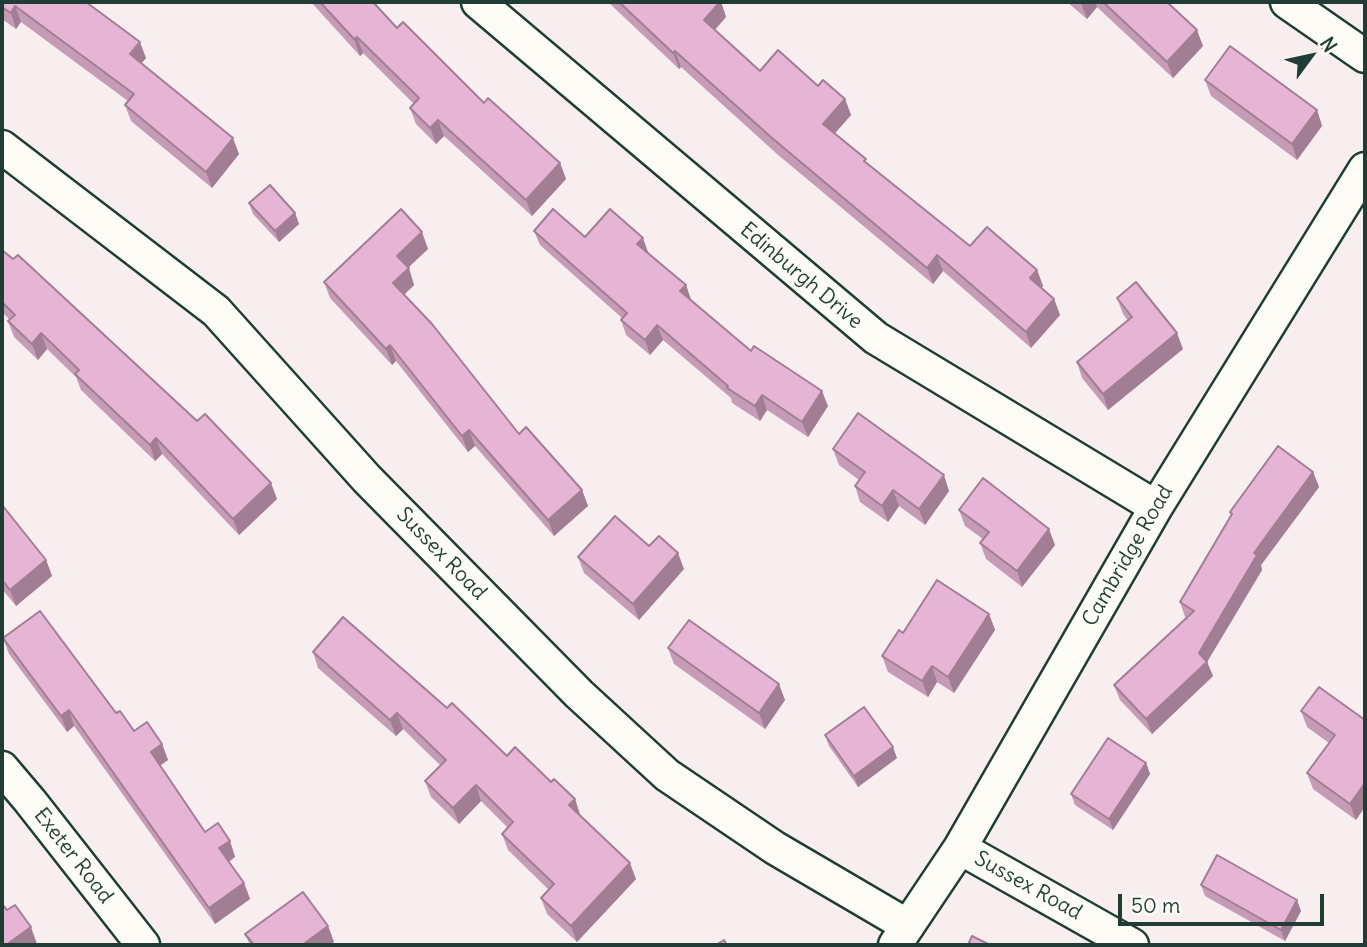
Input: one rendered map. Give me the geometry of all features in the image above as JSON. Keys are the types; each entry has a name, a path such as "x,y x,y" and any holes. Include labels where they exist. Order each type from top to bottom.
{"street":[{"name":"Edinburgh Drive","path":"478,2 876,338 1156,507"},
{"path":"1287,2 1365,56"},
{"name":"Sussex Road","path":"2,147 216,311 367,478 579,694 667,775 902,936"},
{"name":"Cambridge Road","path":"902,936 960,848 1156,507 1365,169"},
{"name":"Exeter Road","path":"2,768 143,945"},
{"name":"Sussex Road","path":"960,848 1132,945"}],"building":[{"path":"2,2 86,2 140,42 130,54 233,138 206,172 125,105 134,94 15,6 11,13 2,7"},
{"path":"320,2 373,2 397,28 403,22 484,103 488,98 560,163 526,200 438,120 430,128 410,108 419,98 357,37 354,39"},
{"path":"619,2 720,2 704,20 760,71 778,50 818,86 823,80 845,99 823,124 866,159 864,161 970,246 987,227 1037,270 1030,278 1054,299 1026,332 937,255 927,268 772,138 675,51 673,53"},
{"path":"1103,2 1167,2 1197,30 1167,62"},
{"path":"1230,46 1317,110 1292,144 1205,80"},
{"path":"270,185 295,213 275,231 249,203"},
{"path":"401,209 422,232 397,256 409,268 393,283 432,324 519,434 526,427 582,490 548,520 469,430 462,436 390,345 386,349 324,282"},
{"path":"553,209 585,237 610,209 643,238 637,244 686,285 680,291 751,351 754,346 822,391 802,422 762,395 755,406 727,388 728,386 657,325 645,340 621,320 627,313 534,231"},
{"path":"2,250 13,259 18,255 197,421 205,414 271,483 233,519 156,438 150,445 75,374 79,370 41,333 32,344 8,321 15,315 2,302"},
{"path":"1136,282 1177,333 1103,394 1077,362 1132,317 1117,298"},
{"path":"858,413 944,475 919,509 893,490 882,506 855,486 865,472 833,449"},
{"path":"1278,446 1313,472 1254,553 1257,555 1199,653 1207,662 1146,719 1114,685 1194,611 1180,602 1232,514 1230,512"},
{"path":"983,478 1049,529 1017,571 980,543 989,532 959,510"},
{"path":"2,505 46,560 10,590 2,580"},
{"path":"615,516 649,546 659,536 678,553 633,604 578,557"},
{"path":"937,580 989,614 948,677 932,666 922,681 882,656 899,630 903,633"},
{"path":"40,611 116,713 120,711 134,731 147,722 162,744 151,752 205,832 218,823 230,841 219,848 244,883 209,908 69,710 61,716 3,638"},
{"path":"343,617 447,708 452,703 507,756 515,747 551,782 554,779 575,799 569,805 630,863 571,926 541,898 554,884 502,834 513,822 476,785 453,808 425,781 446,760 397,713 390,720 313,652"},
{"path":"689,620 779,684 759,713 668,648"},
{"path":"1319,687 1365,720 1365,783 1350,804 1307,773 1335,735 1301,711"},
{"path":"864,707 893,747 854,776 825,735"},
{"path":"1108,738 1146,763 1109,819 1071,794"},
{"path":"1217,855 1297,900 1281,930 1201,885"},
{"path":"303,892 328,926 305,943 307,945 254,945 245,934"},
{"path":"2,904 7,910 15,905 31,927 6,945 2,945"},
{"path":"972,936 990,945 968,945"}]}
